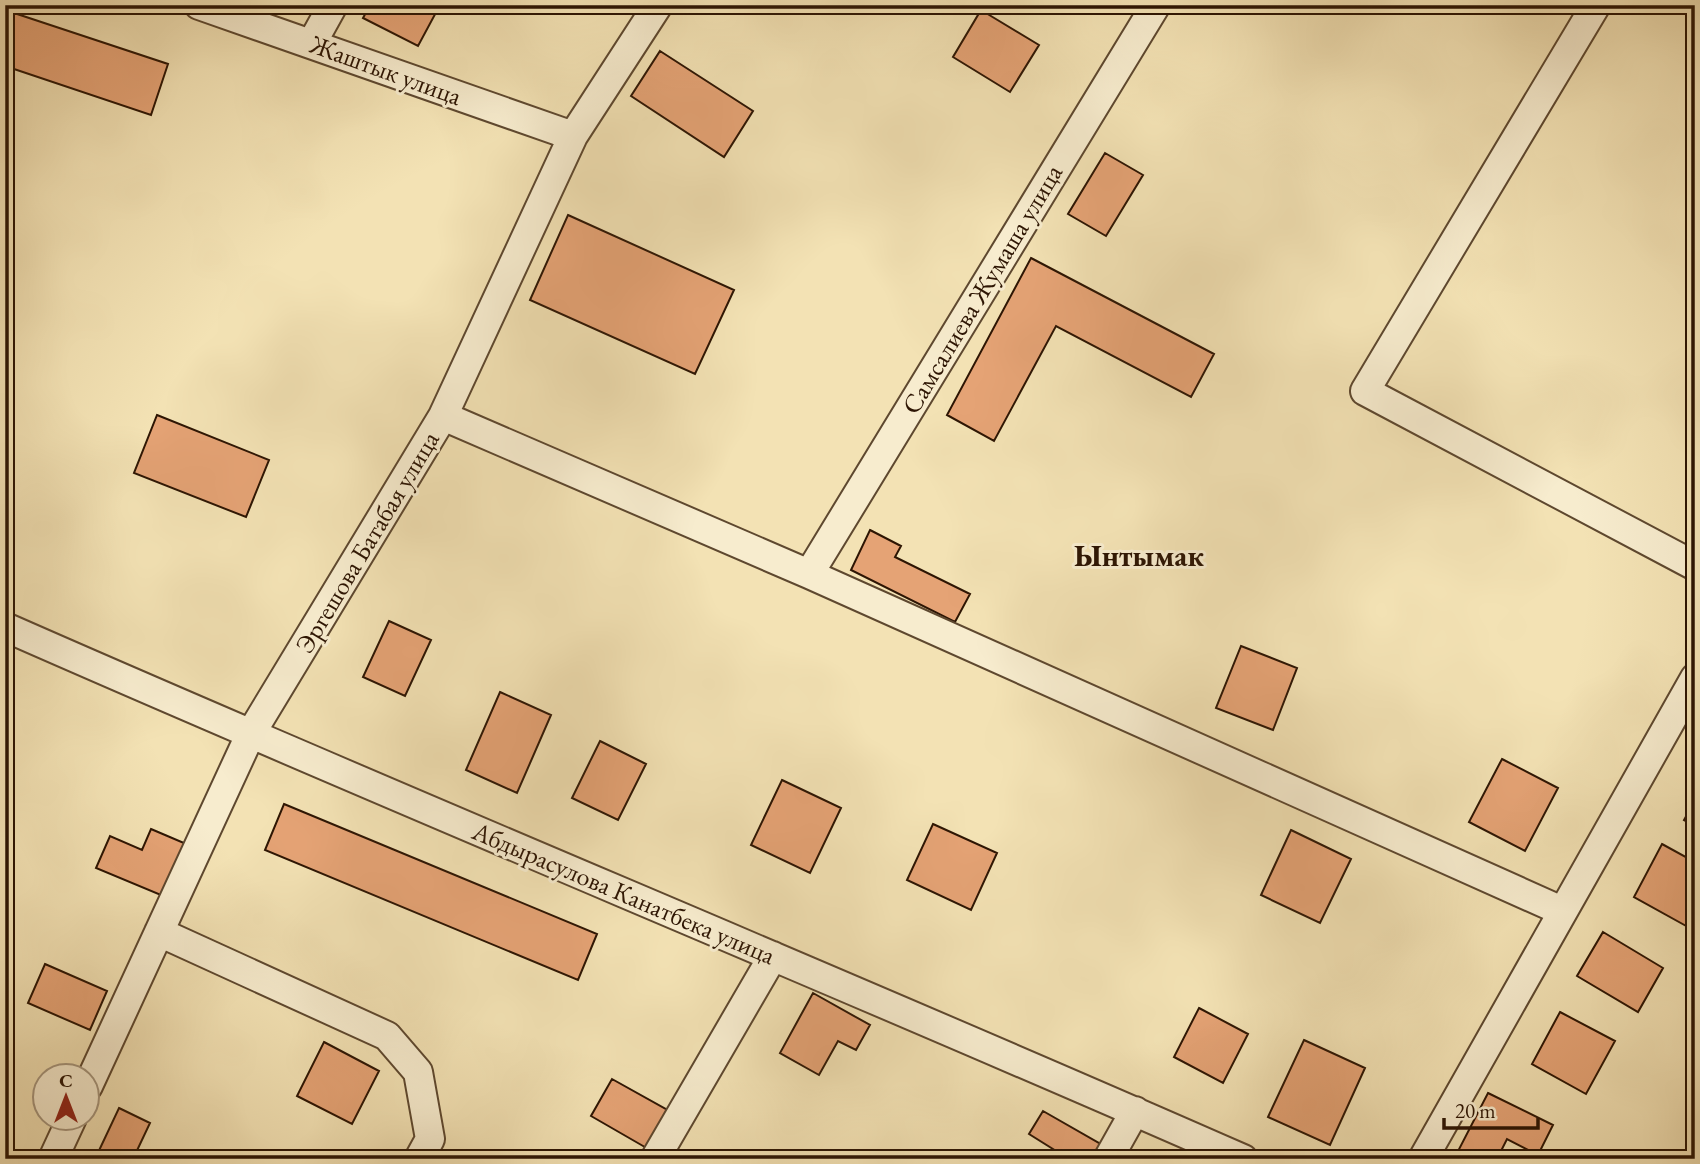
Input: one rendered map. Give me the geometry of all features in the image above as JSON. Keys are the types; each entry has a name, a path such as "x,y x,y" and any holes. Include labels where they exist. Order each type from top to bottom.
{"street":[{"name":"Жаштык улица","path":"199,5 573,136"},
{"path":"312,43 333,5"},
{"name":"Эргешова Батабая улица","path":"99,1062 250,735 443,416 573,136 659,5"},
{"name":"Самсалиева Жумаша улица","path":"809,574 1156,5"},
{"path":"1597,5 1365,391 1695,566"},
{"path":"443,416 809,574 1562,911"},
{"name":"Абдырасулова Канатбека улица","path":"5,628 1243,1159"},
{"path":"1423,1159 1695,678"},
{"path":"159,932 387,1036 418,1072 430,1139 419,1159"},
{"path":"655,1159 773,956"},
{"path":"1108,1159 1135,1111"},
{"path":"54,1159 66,1132"}],"building":[{"path":"370,5 440,5 418,46 363,18"},
{"path":"5,10 168,64 151,115 5,66"},
{"path":"981,10 1039,45 1010,92 953,57"},
{"path":"660,51 753,111 724,157 631,96"},
{"path":"1105,153 1143,175 1106,236 1068,214"},
{"path":"568,215 734,290 695,374 530,300"},
{"path":"1031,258 1214,354 1191,397 1056,326 994,441 947,415"},
{"path":"157,415 269,460 246,517 134,473"},
{"path":"870,530 901,546 895,557 970,594 955,622 851,570"},
{"path":"389,621 431,640 405,696 363,677"},
{"path":"1241,646 1297,668 1273,730 1216,708"},
{"path":"500,692 551,715 517,793 466,770"},
{"path":"600,741 646,764 618,820 572,798"},
{"path":"1502,759 1558,788 1525,851 1469,822"},
{"path":"782,780 841,808 810,873 751,845"},
{"path":"1695,800 1695,826 1684,820"},
{"path":"284,804 597,934 578,980 265,850"},
{"path":"933,824 997,853 971,910 907,880"},
{"path":"151,829 191,846 168,898 96,868 110,836 142,850"},
{"path":"1291,830 1351,859 1320,923 1261,895"},
{"path":"1662,844 1695,862 1695,915 1688,927 1634,897"},
{"path":"1603,932 1663,968 1638,1012 1577,976"},
{"path":"45,964 107,991 90,1030 28,1003"},
{"path":"813,993 870,1025 856,1050 838,1041 819,1075 780,1053"},
{"path":"1199,1008 1248,1034 1223,1083 1174,1057"},
{"path":"1560,1012 1615,1041 1586,1094 1532,1064"},
{"path":"1304,1040 1365,1068 1330,1145 1268,1117"},
{"path":"324,1042 379,1071 352,1124 297,1096"},
{"path":"612,1079 671,1112 650,1150 591,1116"},
{"path":"1488,1093 1553,1125 1538,1155 1507,1139 1497,1159 1463,1159 1456,1155"},
{"path":"119,1108 150,1123 133,1159 95,1159"},
{"path":"1043,1111 1104,1146 1097,1159 1069,1159 1029,1134"}],"district":[{"name":"Ынтымак","path":"1139,556"}]}
